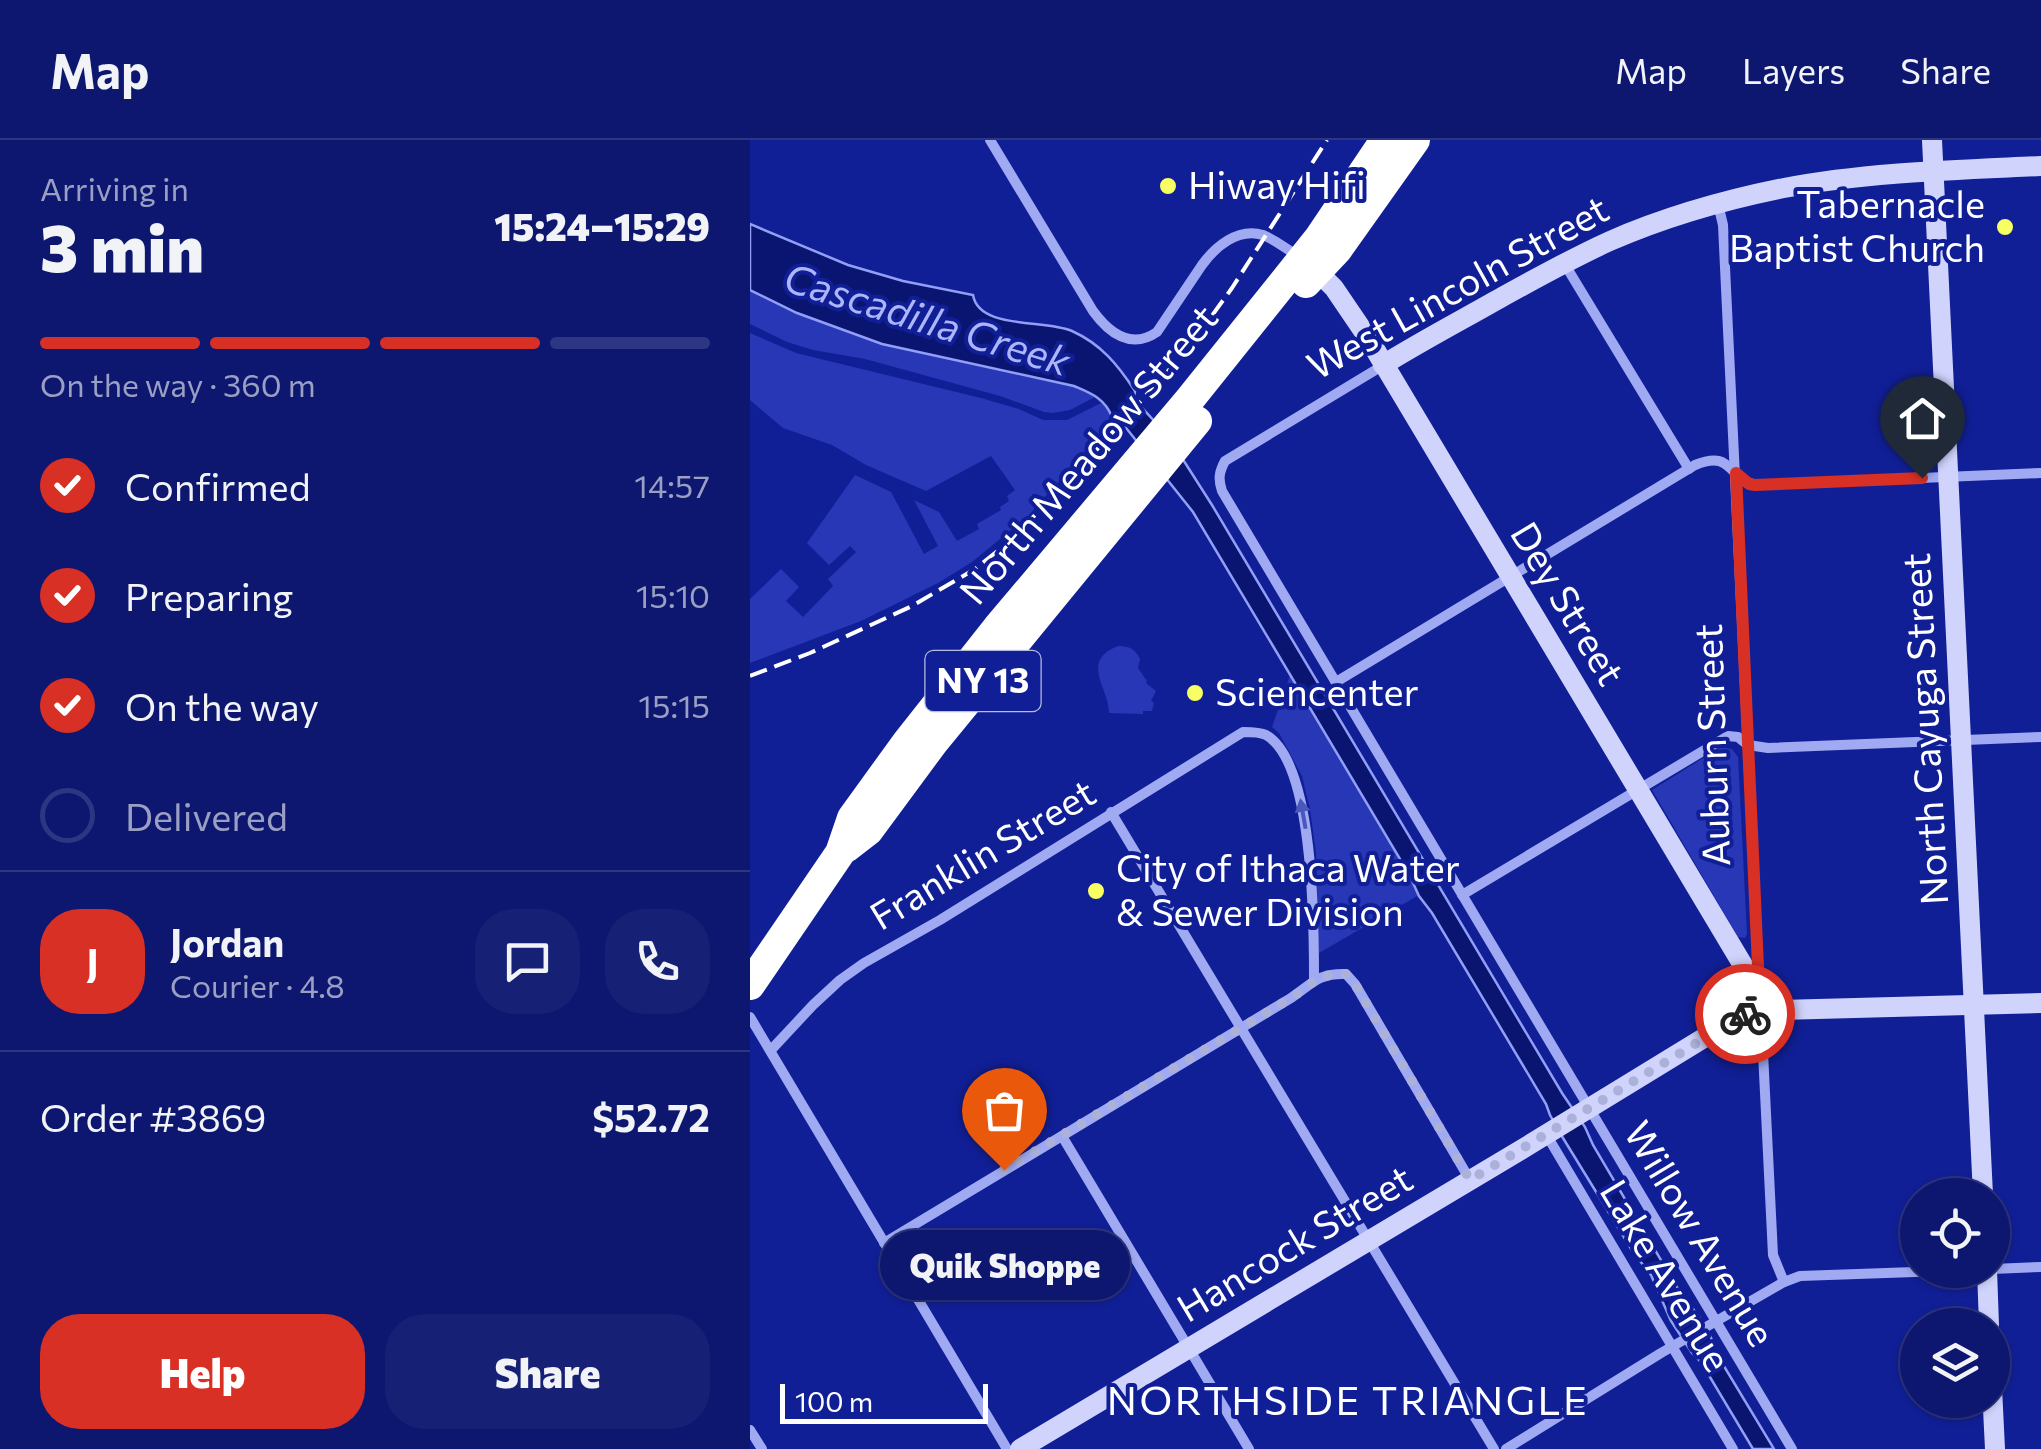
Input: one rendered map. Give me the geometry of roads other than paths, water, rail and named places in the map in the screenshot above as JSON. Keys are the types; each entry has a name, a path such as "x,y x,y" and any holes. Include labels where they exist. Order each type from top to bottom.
{"highway":[{"name":"NY 13","path":"1310,264 1319,238 1384,140"},
{"name":"NY 13","path":"1310,264 1336,250 1415,140"},
{"name":"North Meadow Street","path":"750,985 840,853 868,831 1119,500 1310,264"}],"street":[{"path":"990,140 1093,311 1114,334 1128,341 1149,338 1157,332 1202,264 1228,240 1250,233 1264,235 1310,264"},
{"name":"North Cayuga Street","path":"1932,140 1982,1178"},
{"name":"West Lincoln Street","path":"1219,481 1225,461 1233,455 1383,365 1564,263 1642,228 1718,203 1830,180 2041,166"},
{"name":"Auburn Street","path":"1718,203 1723,225 1736,473 1773,1255 1784,1282"},
{"path":"1564,263 1689,469"},
{"name":"Dey Street","path":"1310,264 1344,303 1383,365 1760,1003"},
{"path":"1336,682 1710,459 1718,460 1755,485 2041,473"},
{"name":"Willow Avenue","path":"1219,481 1585,1111 1792,1449"},
{"name":"Franklin Street","path":"771,1050 813,1005 864,963 1243,732 1266,735 1282,751 1301,800 1308,847 1314,980"},
{"path":"1462,895 1728,736 1738,737 1748,745 1773,748 2041,737"},
{"path":"1111,812 1494,1449"},
{"path":"884,1243 1330,973 1346,974 1355,984 1470,1180"},
{"path":"1760,1003 2041,1002"},
{"name":"Hancock Street","path":"1020,1449 1760,1003"},
{"path":"750,1017 1007,1449"},
{"name":"Lake Avenue","path":"1549,1132 1677,1344 1733,1449"},
{"path":"1062,1136 1249,1449"},
{"path":"2010,1268 2041,1267"},
{"path":"1506,1449 1784,1282 1800,1276 1900,1273"},
{"path":"1994,1418 1996,1449"},
{"path":"750,1430 762,1449"}],"water":[{"name":"Cascadilla Creek","path":"750,224 848,265 973,295 987,314 1000,319 1072,331 1092,342 1115,364 1135,391 1134,399 1168,436 1212,505 1681,1294 1707,1329 1716,1353 1774,1449 1753,1449 1701,1362 1671,1321 1651,1275 1563,1138 1193,512 1119,419 1112,417 1096,397 1074,386 882,344 797,313 750,290"}],"railway":[{"path":"750,676 912,606 975,569 1010,541 1187,350 1232,288 1327,140"}],"place":[{"name":"Hiway Hifi","path":"1168,186"},
{"name":"Tabernacle Baptist Church","path":"2005,227"},
{"name":"Sciencenter","path":"1195,693"},
{"name":"City of Ithaca Water & Sewer Division","path":"1096,891"},
{"name":"Quik Shoppe","path":"1004,1170"}],"district":[{"name":"NORTHSIDE TRIANGLE","path":"1348,1401"}]}
